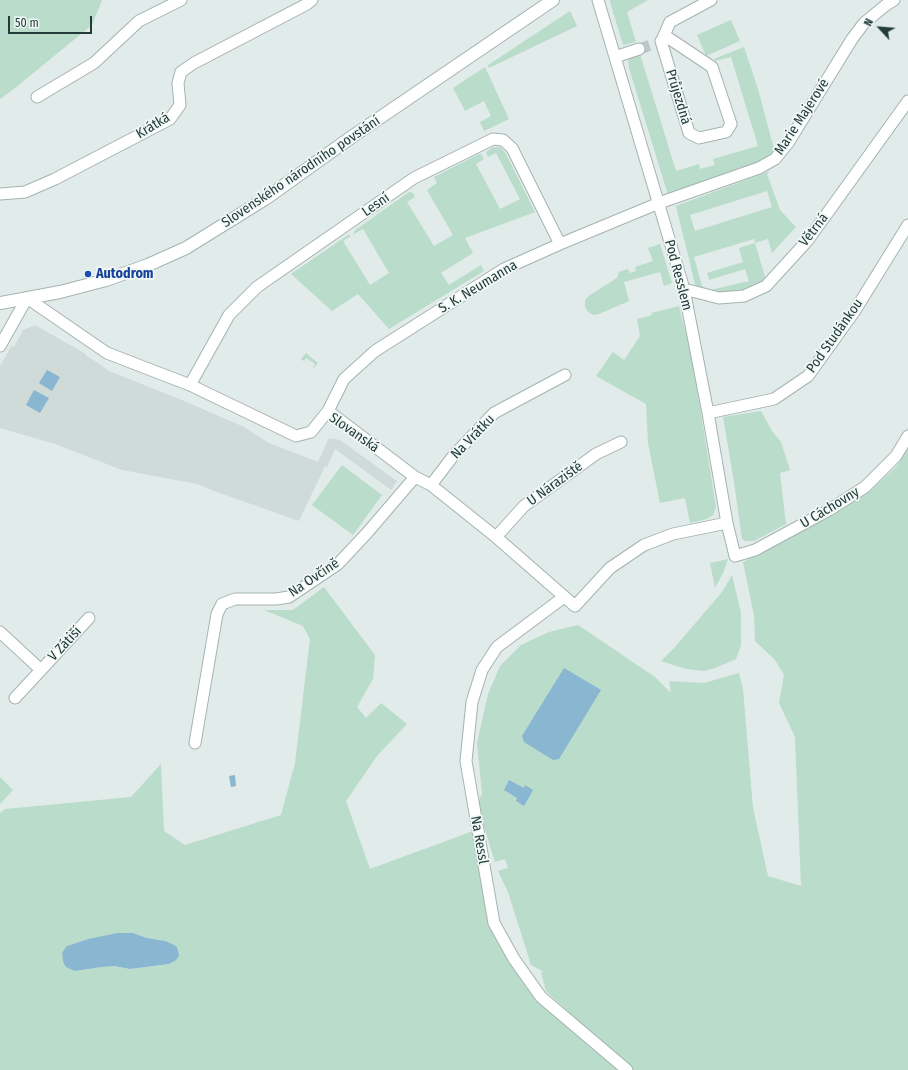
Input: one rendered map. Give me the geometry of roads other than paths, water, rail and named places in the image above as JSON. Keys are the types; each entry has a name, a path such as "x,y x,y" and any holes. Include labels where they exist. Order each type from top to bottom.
{"street":[{"path":"37,97 94,63 139,21 181,0"},
{"name":"Krátká","path":"0,194 25,192 55,179 170,119 180,105 178,83 181,72 194,63 312,0"},
{"name":"Slovenského národního povstání","path":"0,303 66,290 112,278 148,265 186,248 265,199 353,136 553,0"},
{"name":"Pod Resslem","path":"598,0 684,289 727,523 735,556"},
{"path":"660,40 670,22 711,0"},
{"name":"Marie Majerové","path":"659,203 759,168 775,159 788,143 852,39 864,23 894,0"},
{"name":"Průjezdná","path":"660,40 712,67 731,124 726,132 699,138 689,133 660,40"},
{"path":"615,57 639,49"},
{"name":"Větrná","path":"684,289 719,298 744,296 766,286 808,240 908,101"},
{"name":"Lesní","path":"190,385 229,315 257,287 414,178 493,139 503,140 512,148 560,244"},
{"name":"S. K. Neumanna","path":"328,411 344,379 375,351 504,269 659,203"},
{"name":"Pod Studánkou","path":"708,413 774,398 808,376 854,312 908,225"},
{"path":"0,346 27,298"},
{"name":"Slovanská","path":"27,298 107,353 190,385 296,436 311,432 328,411 415,477 431,486 496,537 575,606 610,568 644,545 673,534 727,523"},
{"name":"Na Vrátku","path":"431,486 454,455 494,413 565,375"},
{"name":"U Cáchovny","path":"735,556 755,550 828,510 865,487 896,456 908,436"},
{"name":"U Náraziště","path":"496,537 524,506 596,454 621,442"},
{"name":"Na Ovčíně","path":"195,743 217,614 222,604 236,599 276,599 289,597 338,564 415,477"},
{"name":"Na Ressl","path":"564,597 497,647 482,670 472,702 466,761 494,922 514,959 541,997 627,1070"},
{"name":"V Zátiší","path":"15,698 89,618"},
{"name":"V Zátiší","path":"0,632 41,670"}],"water":[{"path":"47,370 60,377 52,391 39,383"},
{"path":"34,390 49,398 40,413 26,405"},
{"path":"564,668 601,690 559,759 553,760 524,742 522,736"},
{"path":"235,775 236,786 231,787 229,776"},
{"path":"509,780 524,788 525,785 533,790 524,806 516,801 517,798 504,790"},
{"path":"117,933 133,933 147,938 165,941 177,947 179,955 178,958 169,964 130,969 114,966 75,971 66,967 64,964 62,953 67,946 88,939"}],"tunnel":[{"path":"639,49 654,44"}],"place":[{"name":"Autodrom","path":"88,274"}]}
